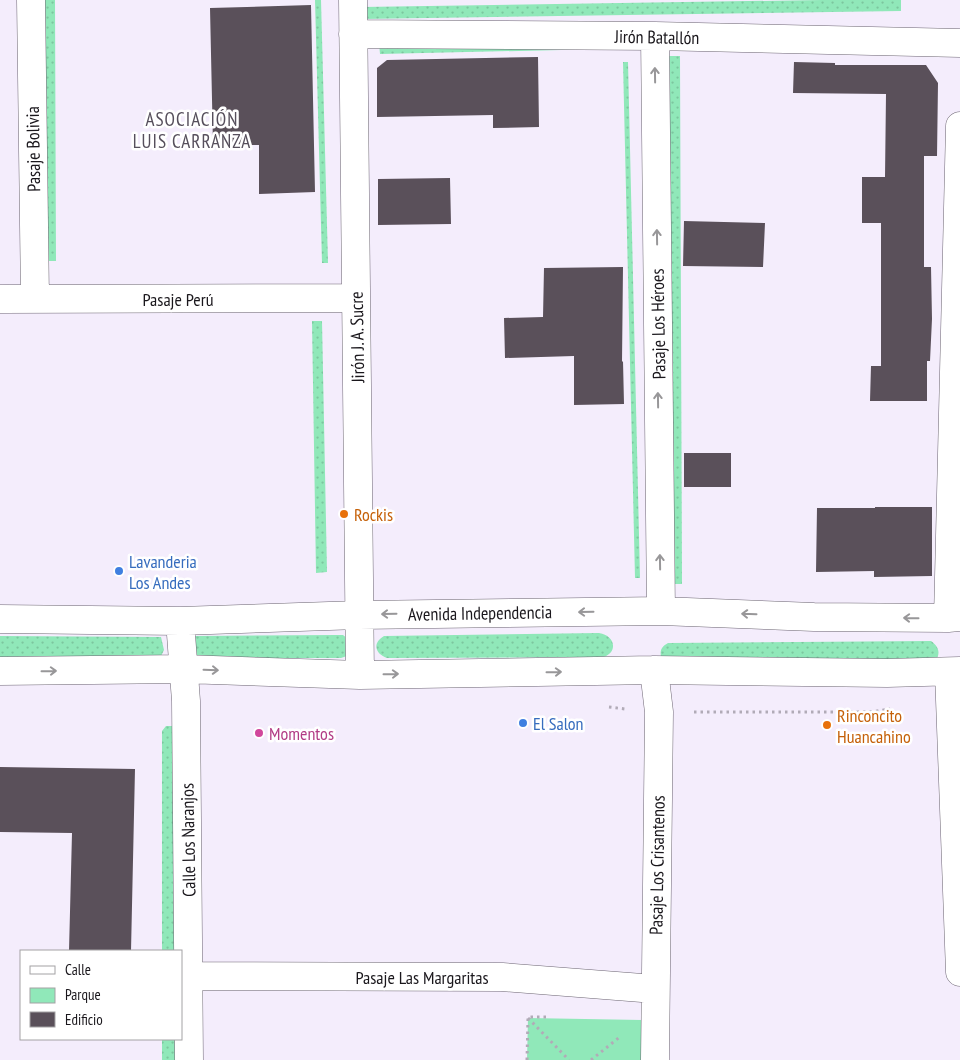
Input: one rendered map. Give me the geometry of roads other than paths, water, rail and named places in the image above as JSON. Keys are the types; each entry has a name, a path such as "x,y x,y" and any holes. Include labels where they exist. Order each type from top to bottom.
{"street":[{"name":"Pasaje Bolivia","path":"31,0 35,299"},
{"name":"Jirón J. A. Sucre","path":"353,0 360,675"},
{"name":"Jirón Batallón","path":"353,34 655,36 960,43"},
{"name":"Pasaje Los Héroes","path":"655,36 661,611"},
{"path":"954,618 960,126"},
{"name":"Pasaje Perú","path":"0,299 356,298"},
{"name":"Avenida Independencia","path":"0,619 180,621 359,615 661,611 814,617 954,618"},
{"name":"Calle Los Naranjos","path":"180,621 186,701 189,1060"},
{"path":"0,671 184,669 360,675 654,670 954,672 960,972"},
{"name":"Pasaje Los Crisantenos","path":"654,670 659,712 655,1060"},
{"name":"Pasaje Las Margaritas","path":"189,976 502,977 656,989"}],"place":[{"name":"Rockis","path":"344,514"},
{"name":"Lavanderia Los Andes","path":"119,571"},
{"name":"El Salon","path":"523,723"},
{"name":"Rinconcito Huancahino","path":"827,725"},
{"name":"Momentos","path":"259,733"}],"district":[{"name":"ASOCIACIÓN LUIS CARRANZA","path":"192,130"}]}
